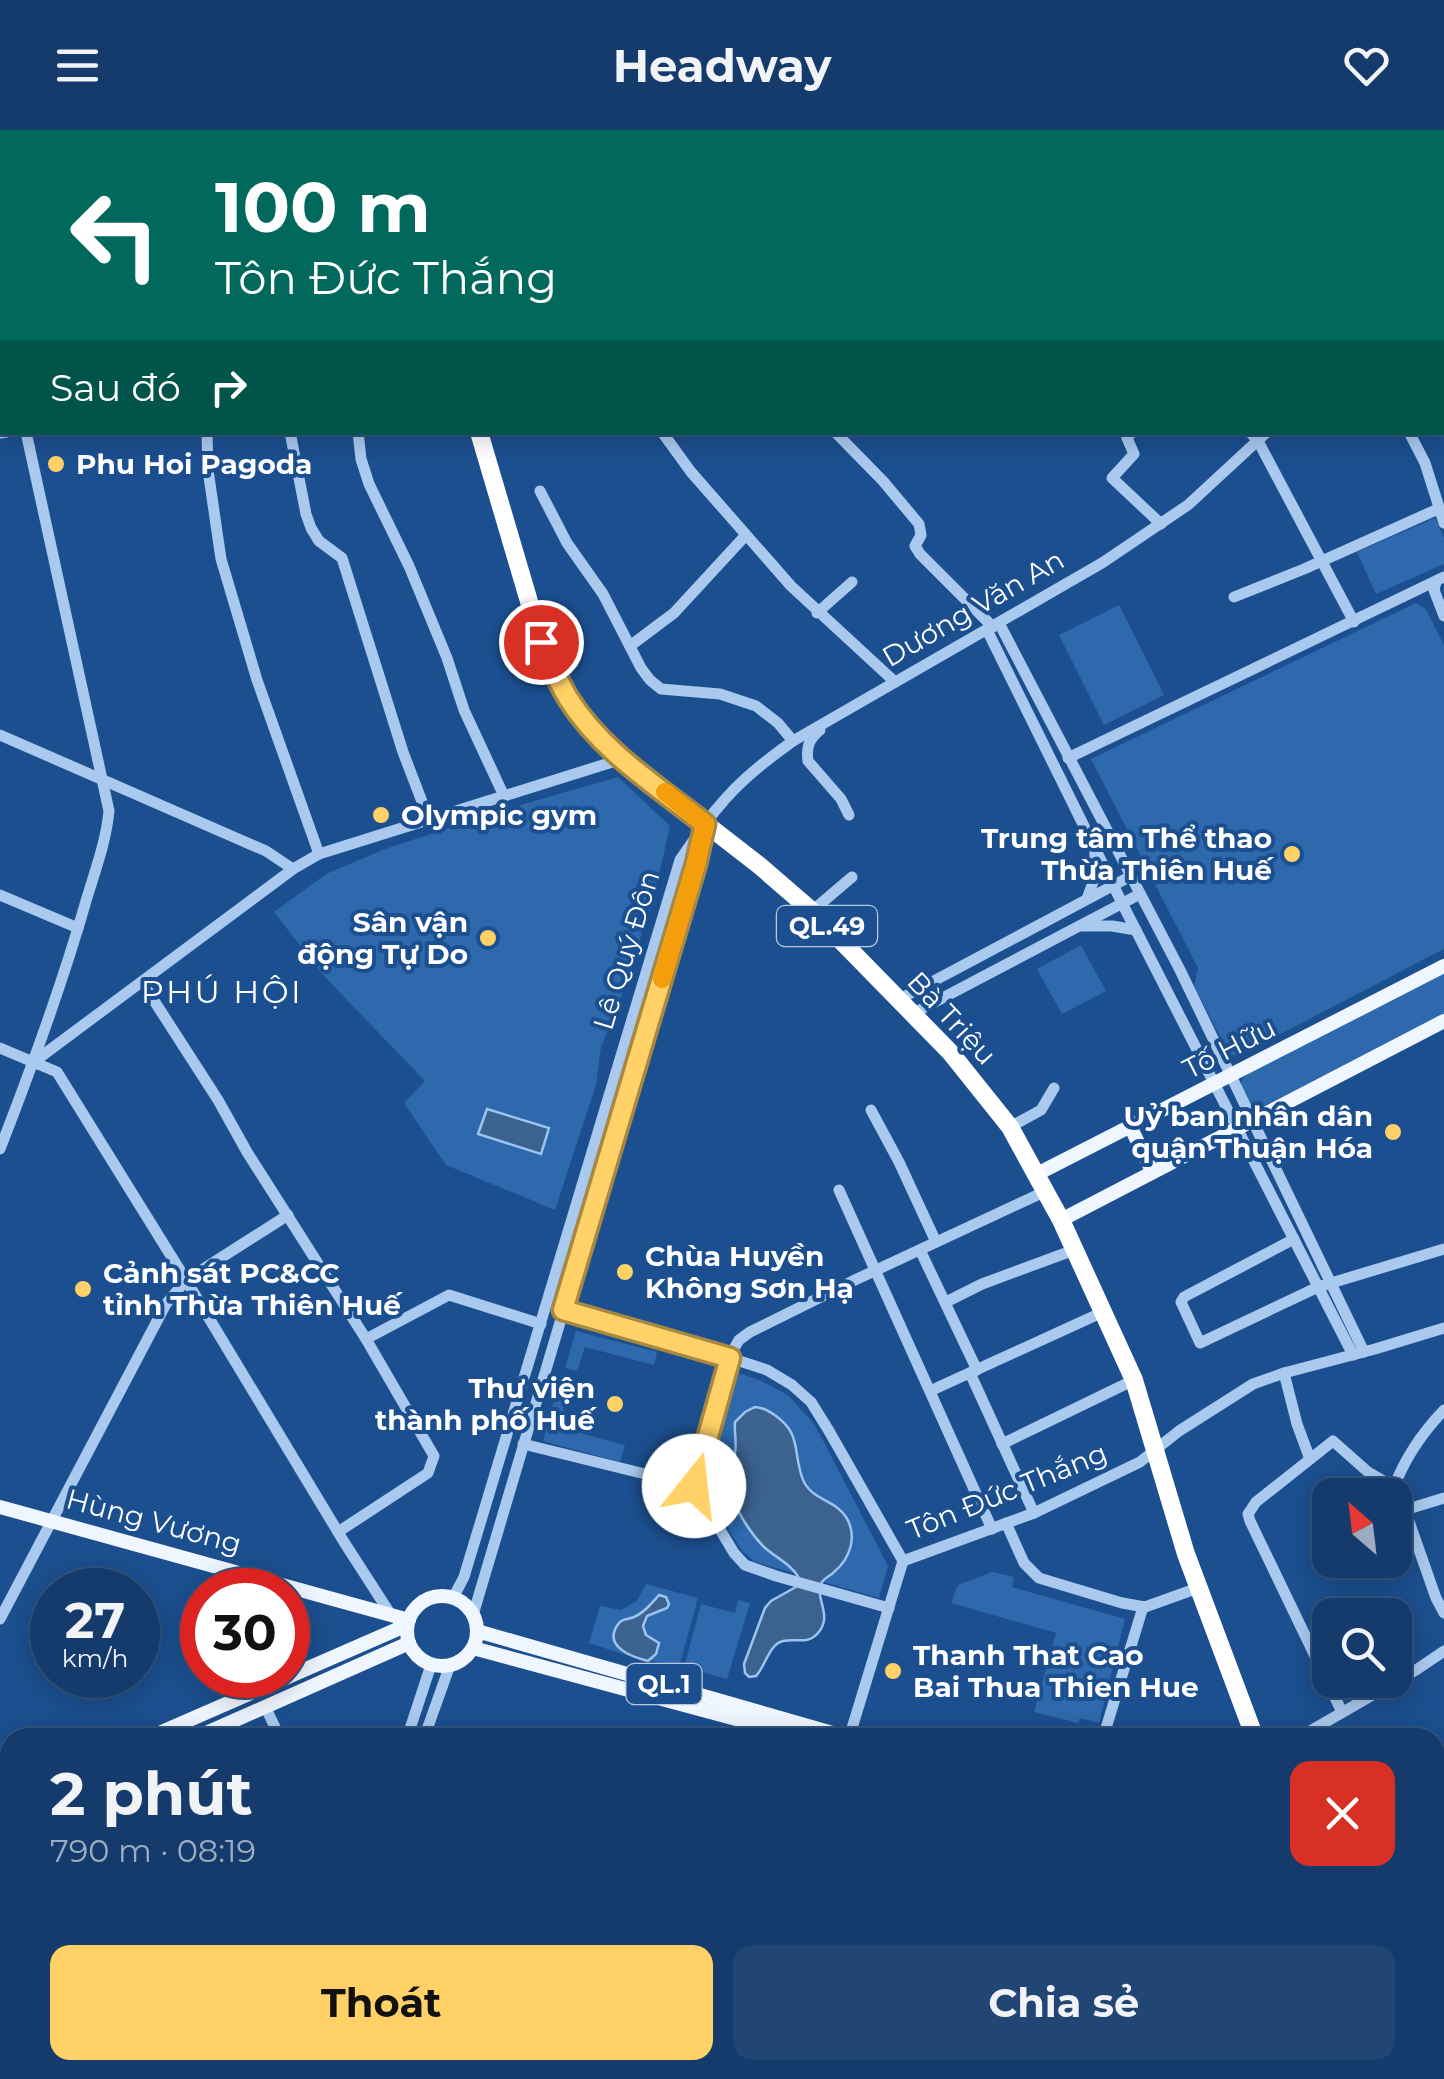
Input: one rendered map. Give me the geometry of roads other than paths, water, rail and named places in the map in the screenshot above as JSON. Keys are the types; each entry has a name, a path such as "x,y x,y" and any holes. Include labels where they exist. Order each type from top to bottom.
{"highway":[{"name":"Bà Triệu","path":"480,435 541,642 570,701 596,734 622,758 812,911 968,1072 1010,1127 1061,1220 1134,1380 1198,1588 1251,1728"}],"main road":[{"name":"Tố Hữu","path":"1037,1174 1444,966"},
{"path":"1061,1220 1444,1021"},
{"path":"1130,1126 1152,1171"},
{"name":"Hùng Vương","path":"0,1507 408,1622"},
{"path":"453,1598 473,1615 477,1631 473,1648 459,1662 431,1664 422,1660 409,1644 408,1622 412,1612 426,1600 453,1598"},
{"path":"170,1728 408,1622"},
{"name":"QL.1","path":"477,1631 818,1728"},
{"path":"218,1728 409,1644"},
{"name":"QL.1","path":"473,1648 771,1728"}],"street":[{"path":"0,1149 35,1061 78,928 106,836 109,811 27,435"},
{"path":"207,435 221,560 257,680 320,854"},
{"path":"291,435 306,514 319,541 342,558 403,752 429,820"},
{"path":"358,435 369,484 408,566 447,658 464,710 504,796"},
{"path":"664,435 746,536 818,613 895,682"},
{"path":"839,435 919,524 921,536 916,546 920,554 993,627 1042,708 1232,1076 1332,1282 1359,1353"},
{"path":"1130,435 1134,454 1112,478 1161,524"},
{"path":"1258,435 1354,622"},
{"name":"Dương Văn An","path":"705,824 725,797 755,768 793,740 1102,563 1188,505 1258,435"},
{"path":"1411,435 1425,463 1444,523"},
{"path":"540,491 567,542 603,594 641,668 661,689 720,694 756,706 778,722 793,740"},
{"path":"1234,597 1438,509"},
{"path":"630,646 674,613 746,536"},
{"path":"1068,758 1440,580"},
{"path":"1440,580 1434,590 1444,616"},
{"path":"818,613 852,582"},
{"path":"993,627 1029,714 1122,903 1318,1287 1359,1353"},
{"path":"1029,714 1042,708"},
{"path":"834,717 812,736 808,761 841,799 849,815"},
{"path":"0,735 266,851 293,869"},
{"path":"35,1061 293,869 320,854 622,758"},
{"path":"1073,804 1089,798"},
{"name":"Lê Quý Đôn","path":"453,1598 464,1577 680,860 705,824"},
{"name":"Lê Quý Đôn","path":"473,1615 705,824"},
{"path":"1087,899 1094,879 1095,848"},
{"path":"898,1000 1130,876"},
{"path":"812,911 852,877"},
{"path":"912,1014 1140,894"},
{"path":"0,895 78,928"},
{"path":"1077,926 1136,930"},
{"path":"142,982 366,1339 434,1456 428,1473 338,1532"},
{"path":"0,1048 57,1072 392,1616"},
{"path":"622,1050 639,1055"},
{"path":"1010,1127 1041,1110 1054,1088"},
{"path":"870,1110 936,1242"},
{"path":"839,1190 992,1529"},
{"path":"694,1486 730,1358 744,1336 1046,1191"},
{"path":"0,1618 158,1316 186,1280 288,1215"},
{"path":"1294,1239 1184,1296 1181,1302 1200,1343 1318,1287 1444,1249"},
{"path":"920,1250 946,1302 1002,1444 1034,1512"},
{"path":"946,1302 982,1284 1074,1250"},
{"path":"366,1339 450,1295 540,1324"},
{"name":"Tôn Đức Thắng","path":"546,1305 767,1370 792,1386 810,1402 830,1431 903,1561 1006,1524 1140,1462 1253,1384 1442,1329"},
{"path":"930,1391 1103,1312"},
{"path":"1442,1329 1444,1343"},
{"path":"1284,1372 1310,1459"},
{"path":"1002,1444 1134,1380"},
{"path":"1397,1478 1420,1438 1444,1410"},
{"path":"1342,1712 1248,1514 1256,1502 1333,1441 1378,1478"},
{"path":"523,1444 694,1486 740,1560 761,1572 889,1608"},
{"path":"1412,1508 1444,1498"},
{"path":"485,1508 502,1514"},
{"path":"1006,1524 1032,1574 1059,1584 1143,1607 1198,1588"},
{"path":"1412,1530 1444,1612"},
{"path":"853,1728 903,1561"},
{"path":"1107,1728 1143,1607"},
{"path":"1315,1728 1444,1651"},
{"path":"410,1728 431,1664"},
{"path":"428,1728 450,1665"},
{"path":"265,1706 275,1728"}],"place":[{"name":"Phu Hoi Pagoda","path":"56,464"},
{"name":"Olympic gym","path":"381,815"},
{"name":"Trung tâm Thể thao Thừa Thiên Huế","path":"1292,854"},
{"name":"Sân vận động Tự Do","path":"488,938"},
{"name":"Uỷ ban nhân dân quận Thuận Hóa","path":"1393,1132"},
{"name":"Chùa Huyền Không Sơn Hạ","path":"625,1272"},
{"name":"Cảnh sát PC&CC tỉnh Thừa Thiên Huế","path":"83,1289"},
{"name":"Thư viện thành phố Huế","path":"615,1404"},
{"name":"Thanh That Cao Bai Thua Thien Hue","path":"893,1671"}],"district":[{"name":"PHÚ HỘI","path":"222,992"}]}
